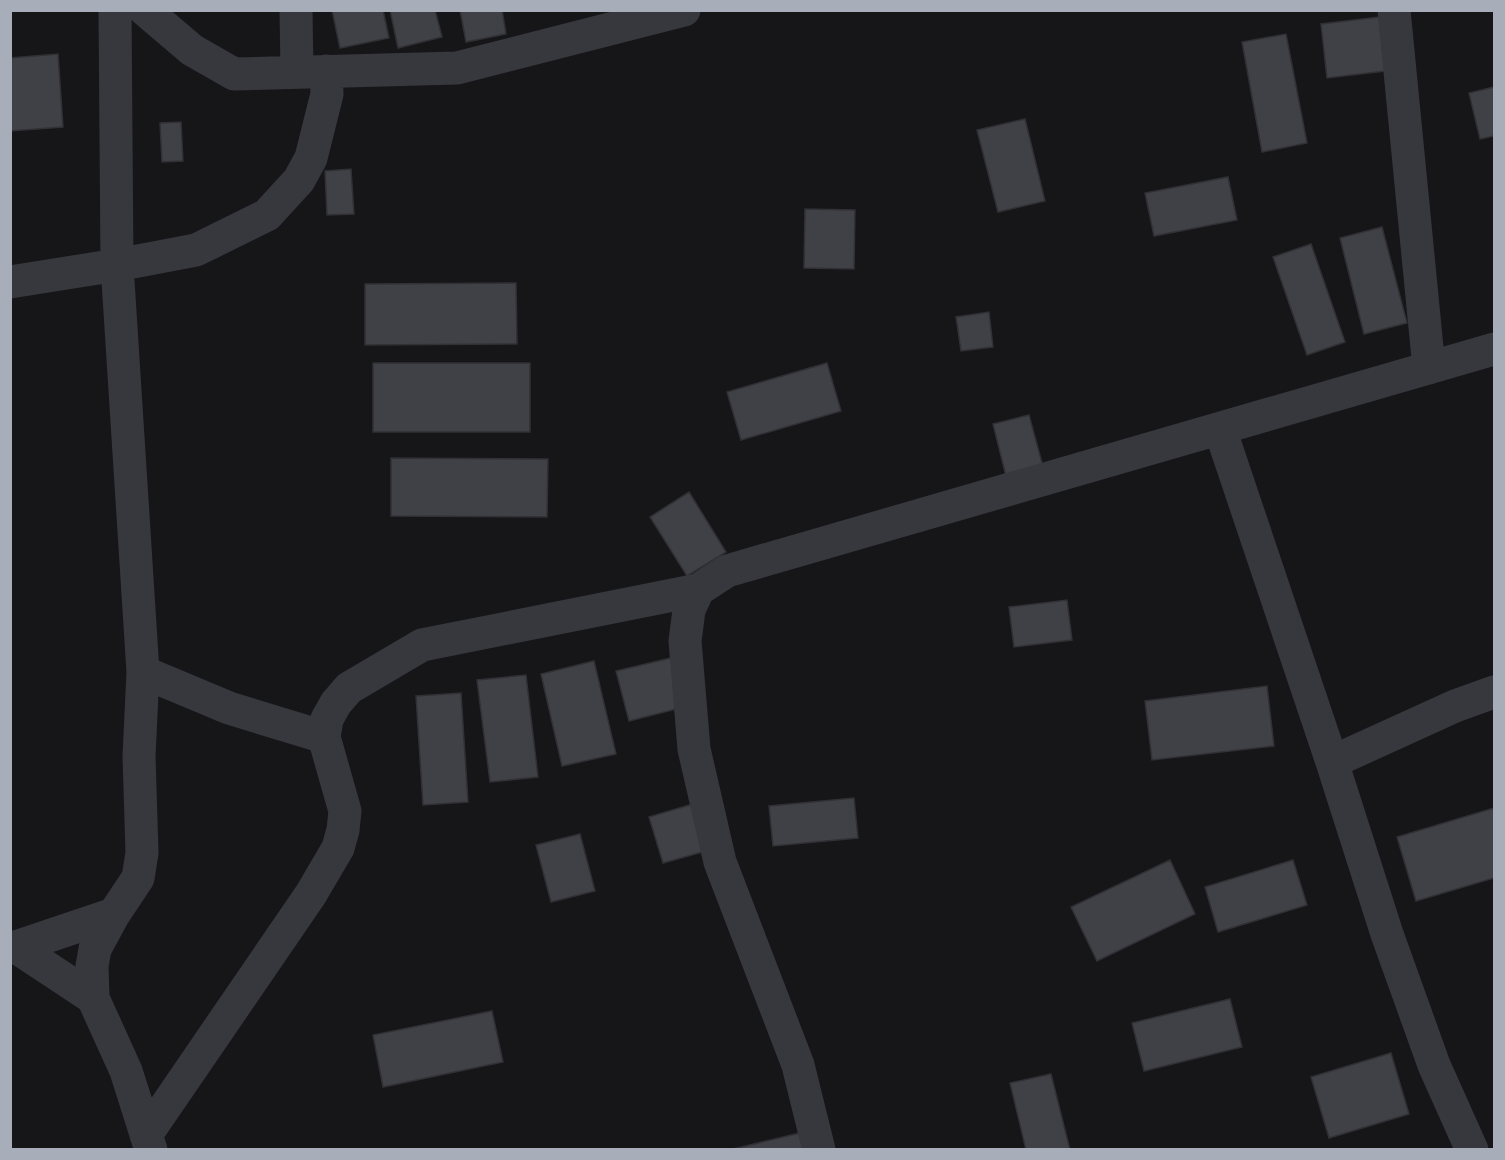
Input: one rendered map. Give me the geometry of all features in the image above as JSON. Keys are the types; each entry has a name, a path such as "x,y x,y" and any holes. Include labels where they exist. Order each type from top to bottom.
{"street":[{"path":"115,10 117,265 143,672 139,756 142,853 138,878 114,914 95,949 92,966 93,998 126,1071 148,1142"},
{"path":"145,10 192,50 234,74 457,68 684,10"},
{"path":"10,282 196,250 267,215 299,180 311,158 327,94 312,71 296,10"},
{"path":"1394,10 1429,368"},
{"path":"148,1142 311,894 338,848 345,811 324,737 327,719 336,703 349,688 422,645 698,590 727,571 1494,349"},
{"path":"1220,429 1387,934 1434,1065 1472,1149"},
{"path":"698,590 689,610 685,640 694,749 720,862 798,1065 819,1149"},
{"path":"143,672 229,708 324,737"},
{"path":"1332,762 1455,706 1494,692"},
{"path":"14,947 114,914"},
{"path":"14,947 93,998"}],"building":[{"path":"332,10 383,10 389,38 340,48"},
{"path":"390,10 435,10 442,37 398,48"},
{"path":"460,10 502,10 506,34 466,42"},
{"path":"1379,17 1385,71 1327,78 1321,24"},
{"path":"1286,34 1307,143 1262,152 1242,42"},
{"path":"58,54 63,127 10,131 10,58"},
{"path":"1494,87 1494,136 1480,139 1469,93"},
{"path":"1025,119 1045,201 998,212 977,130"},
{"path":"181,122 183,161 162,162 160,123"},
{"path":"351,169 354,214 327,215 325,171"},
{"path":"1228,177 1237,220 1154,236 1145,193"},
{"path":"805,209 855,210 854,269 804,268"},
{"path":"1382,227 1407,323 1364,334 1340,238"},
{"path":"1311,244 1345,342 1307,355 1273,257"},
{"path":"516,283 517,344 365,345 365,284"},
{"path":"989,312 993,347 961,351 956,317"},
{"path":"373,363 530,363 530,432 373,432"},
{"path":"827,363 841,411 741,440 727,392"},
{"path":"1029,415 1045,474 1008,484 993,424"},
{"path":"391,458 548,459 547,517 391,516"},
{"path":"689,492 726,552 687,576 650,517"},
{"path":"1067,600 1072,640 1014,647 1009,607"},
{"path":"671,658 684,707 629,721 616,671"},
{"path":"594,661 616,754 562,766 541,674"},
{"path":"526,675 538,777 490,782 477,680"},
{"path":"1267,686 1274,746 1152,760 1145,701"},
{"path":"461,693 468,802 423,805 416,696"},
{"path":"854,798 858,838 773,846 769,806"},
{"path":"693,804 706,851 663,863 649,817"},
{"path":"1494,808 1494,878 1416,901 1397,837"},
{"path":"580,834 595,891 551,902 536,845"},
{"path":"1170,860 1195,914 1097,961 1071,907"},
{"path":"1293,860 1307,905 1218,932 1205,887"},
{"path":"1230,999 1242,1047 1144,1071 1132,1023"},
{"path":"492,1011 503,1062 383,1087 373,1035"},
{"path":"1391,1053 1409,1114 1329,1138 1311,1077"},
{"path":"1051,1074 1070,1150 1026,1150 1010,1083"},
{"path":"800,1133 804,1150 729,1150"}]}
